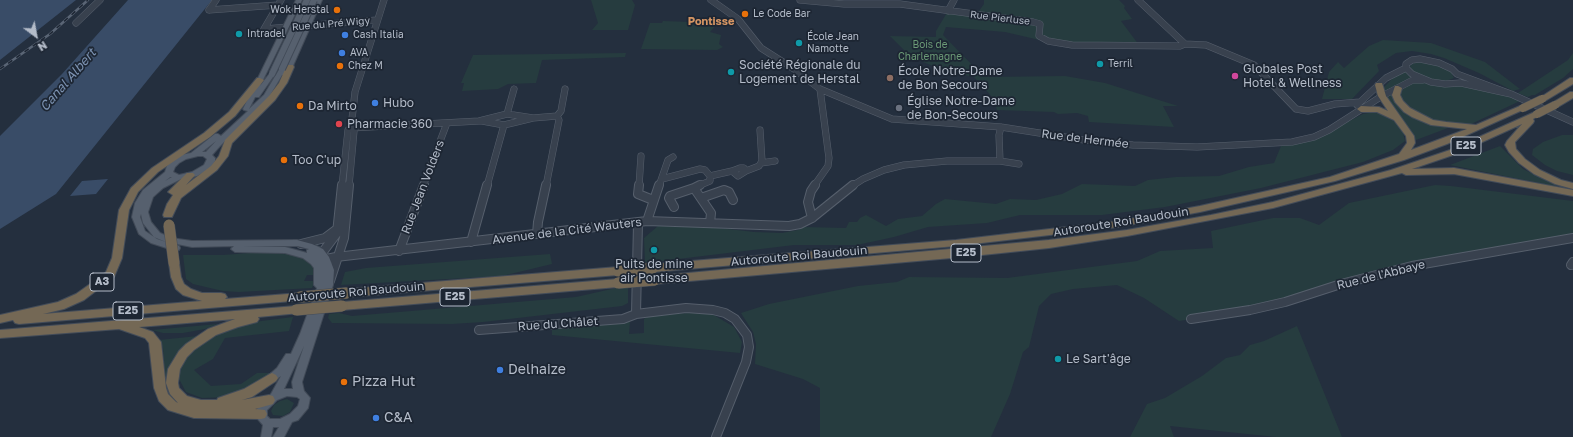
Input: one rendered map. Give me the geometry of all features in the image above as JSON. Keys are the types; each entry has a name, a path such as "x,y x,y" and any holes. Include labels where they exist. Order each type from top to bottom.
{"highway":[{"path":"169,220 172,204 177,196 214,168 223,156 228,142 257,115 283,83 286,68"},
{"name":"A3","path":"0,321 60,306 80,297 104,280 110,274 117,258 124,210 132,192 155,170 207,135 227,118 244,101 260,80"},
{"name":"Autoroute Roi Baudouin","path":"0,321 956,243 1118,224 1200,209 1268,194 1332,179 1401,158 1482,127 1523,108 1573,80"},
{"path":"1379,85 1382,96 1408,132 1411,140 1401,158"},
{"path":"1398,88 1396,95 1399,102 1407,110 1422,118 1457,127 1482,127"},
{"name":"Autoroute Roi Baudouin","path":"0,334 963,253 1049,244 1127,233 1211,218 1266,206 1394,172 1453,152 1537,114 1573,94"},
{"path":"1358,107 1379,110 1399,119"},
{"path":"1537,114 1511,140 1510,145 1512,150 1518,158 1531,169 1550,178 1573,186"},
{"name":"A3","path":"141,183 169,170"},
{"path":"1394,172 1454,171 1573,193"},
{"path":"190,175 169,196 166,206 176,277 180,286 194,296 213,298 252,296 257,300"},
{"path":"271,399 250,405 201,405 182,400 174,390 172,376 183,354 204,336 249,319 275,316 296,310"},
{"path":"120,324 149,335 155,342 162,397 172,406 194,413 261,414"},
{"path":"201,405 224,402 240,397 257,389 272,378"}],"main road":[{"path":"246,109 298,0"},
{"path":"307,0 272,74 262,91 246,109 210,143 193,154 173,163 169,170 146,192 139,203 136,217 142,232 154,241 176,248 235,249 296,247 322,257"},
{"path":"286,68 314,0"},
{"path":"208,155 217,144 267,96 286,68 309,26 320,0"},
{"path":"193,154 208,155"},
{"path":"208,155 211,160 209,165 201,171 179,177 160,186 150,196 144,212 147,223 157,235 169,240 192,244 301,244 309,246 322,257 330,274 328,285 298,377 297,382 299,392 305,398 303,408 288,421 277,424 268,423 264,421 261,414 262,409 282,384 296,347 318,286 319,276 316,265 306,256 291,251 235,249"},
{"path":"169,170 172,175 179,177"},
{"path":"272,378 286,364 311,318 324,281 325,270 322,257"},
{"path":"271,399 287,392 299,392"},
{"path":"278,437 288,421"},
{"path":"266,437 268,423"}],"street":[{"path":"76,23 100,0"},
{"path":"216,0 209,10 279,3"},
{"path":"322,257 336,236 338,228 348,130 351,128 355,92 384,0"},
{"name":"Rue de Hermée","path":"711,0 738,19 763,50 794,69 820,89 892,119 1001,126 1109,144 1197,147 1292,142 1306,139 1329,130 1349,116 1379,85 1391,75 1406,68"},
{"name":"Rue Pierluse","path":"800,0 888,2 1038,23 1040,24 1039,36 1048,41 1072,45 1180,46 1185,44"},
{"path":"948,11 954,0"},
{"path":"1138,0 1185,44 1206,45 1254,65 1296,109 1308,111 1316,110 1340,103 1358,107"},
{"name":"Rue du Pré Wigy","path":"279,3 264,29 377,20"},
{"name":"Rue de Hermée","path":"1406,68 1406,64 1409,61 1424,60 1444,65 1457,74 1511,94 1573,122"},
{"name":"Rue de Hermée","path":"1406,68 1412,74 1424,80"},
{"path":"1455,82 1458,80 1457,74"},
{"name":"Rue de Hermée","path":"1358,107 1413,80 1424,80 1445,84 1455,82 1511,94"},
{"path":"507,114 514,89"},
{"path":"479,120 504,125 533,118 557,116 561,111 566,89"},
{"path":"812,218 808,202 809,198 811,191 828,166 829,158 820,89"},
{"path":"822,98 825,94 829,94"},
{"path":"351,128 447,123 479,120 507,114 533,118"},
{"path":"537,234 538,222 559,120 557,116"},
{"name":"Rue Jean Volders","path":"399,250 447,123"},
{"path":"471,242 504,125"},
{"path":"1000,161 998,135 1001,126"},
{"path":"328,285 339,257 346,224 354,131 354,129 351,128"},
{"path":"760,130 761,163"},
{"path":"641,156 638,194 652,200"},
{"path":"646,221 652,200 662,179 668,160 673,157"},
{"path":"710,176 740,168 744,168 746,171 759,166 761,163 774,161"},
{"name":"Avenue de la Cité Wauters","path":"322,257 339,257 646,221 789,226 800,224 812,218 846,190 863,179 884,170 904,165 948,161 1000,161 1019,164"},
{"path":"662,179 700,169 705,170 710,176 710,181 670,196 669,198 674,207"},
{"path":"694,188 711,213 710,223"},
{"path":"701,198 724,190 729,192 733,200"},
{"path":"636,314 638,223"},
{"path":"301,244 325,238 338,228"},
{"name":"Rue de l'Abbaye","path":"1190,319 1250,310 1285,302 1341,284 1412,266 1573,238"},
{"name":"Rue du Châlet","path":"479,330 623,318 636,314 686,308 705,309 725,314 735,319 742,327 747,335 749,347 746,362 716,437"}],"green space":[{"path":"591,0 632,0 635,5 628,30 592,30 598,23"},
{"name":"Bois de Charlemagne","path":"984,0 1119,0 1125,6 1124,8 1132,19 1121,21 1139,45 1044,41 1005,32 946,27 943,35 980,75 990,77 1065,76 1105,83 1178,106 1163,106 1174,127 1089,122 1088,116 1077,113 1058,114 1054,112 997,110 993,98 974,77 946,71 923,62 905,51 890,36 936,37 936,31 948,11 976,15 984,4"},
{"path":"663,21 718,23 710,32 721,35 719,44 723,47 717,50 641,49 650,23 662,23"},
{"path":"1383,40 1431,43 1485,62 1520,89 1513,91 1479,73 1444,58 1412,51 1396,53 1377,65 1379,71 1352,99 1322,99 1329,72 1338,62 1344,68 1369,46"},
{"path":"626,53 625,57 542,60 536,83 508,84 498,89 462,91 464,83 461,83 473,55"},
{"path":"1573,53 1573,69 1563,78 1535,95 1528,97 1518,93 1568,60"},
{"path":"1421,61 1434,63 1451,72 1454,78 1446,81 1431,80 1413,72 1410,66 1415,62"},
{"path":"1405,71 1416,78 1385,92 1384,87 1398,74"},
{"path":"1411,83 1457,84 1503,93 1520,101 1469,125 1433,121 1405,106 1399,95 1402,90"},
{"path":"1392,93 1395,102 1436,125 1448,128 1416,140 1385,98"},
{"path":"1375,112 1388,116 1402,128 1405,141 1393,150 1363,162 1261,188 1165,207 1102,215 1020,215 987,223 928,227 894,237 857,245 794,245 645,263 644,238 658,226 711,227 754,232 782,233 798,230 803,227 846,228 849,222 857,222 860,218 866,215 886,226 898,219 922,216 936,204 945,199 996,204 1010,199 1036,200 1062,194 1082,184 1135,186 1148,180 1176,177 1219,176 1249,167 1274,163 1281,146 1312,140 1363,114"},
{"path":"1562,135 1573,135 1573,175 1557,171 1545,165 1532,155 1533,149 1543,142"},
{"path":"1500,146 1523,169 1559,187 1450,165"},
{"path":"1435,185 1573,201 1573,238 1477,254 1250,310 1179,321 1144,298 1117,285 1073,289 1051,294 1039,306 1029,347 1023,352 1010,394 991,437 820,437 820,388 803,379 755,364 756,344 753,332 741,313 769,304 858,286 897,282 909,277 1007,278 1137,261 1160,251 1213,248 1211,231 1273,218 1300,218 1319,225 1349,203"},
{"path":"276,251 291,252 310,261 314,267 314,275 307,275 304,281 315,281 312,288 239,292 223,291 193,284 186,279 183,255 223,255"},
{"path":"550,254 552,264 502,276 341,285 345,272 366,268"},
{"path":"628,287 628,303 622,306 483,322 452,324 332,323 328,318 329,314 339,313 352,316 576,297 616,288"},
{"path":"691,313 712,314 734,327 742,342 740,353 552,335 552,327 630,321 629,334 644,333 644,319 650,315"},
{"path":"293,317 289,331 225,338 213,359 194,370 211,386 241,384 257,373 272,373 259,385 229,397 202,398 186,392 178,377 185,357 211,335 246,323"},
{"path":"218,324 205,329 183,333 163,333 152,330"},
{"path":"1297,326 1342,437 1276,437 1170,426 1174,437 1130,437 1147,404 1165,398 1202,376 1226,358 1240,355 1250,345 1264,341"},
{"path":"198,336 173,360 165,379 163,348 159,340"},
{"path":"287,399 294,403 290,412 283,416 273,415 271,411 274,405"}],"water":[{"path":"0,0 76,0 0,60"},
{"name":"Canal Albert","path":"128,0 212,0 56,194 0,229 0,136 62,74"},
{"path":"108,179 96,194 70,196 82,181"}],"railway":[{"path":"0,69 50,34 88,0"}],"place":[{"name":"Wok Herstal","path":"337,10"},
{"name":"Le Code Bar","path":"745,14"},
{"name":"Intradel","path":"239,34"},
{"name":"Cash Italia","path":"345,35"},
{"name":"École Jean Namotte","path":"799,43"},
{"name":"AVA","path":"342,53"},
{"name":"Terril","path":"1100,64"},
{"name":"Chez M","path":"340,66"},
{"name":"Société Régionale du Logement de Herstal","path":"731,72"},
{"name":"Globales Post Hotel & Wellness","path":"1235,76"},
{"name":"École Notre-Dame de Bon Secours","path":"890,78"},
{"name":"Hubo","path":"375,103"},
{"name":"Da Mirto","path":"300,106"},
{"name":"Église Notre-Dame de Bon-Secours","path":"899,108"},
{"name":"Pharmacie 360","path":"339,124"},
{"name":"Too C'up","path":"284,160"},
{"name":"Puits de mine air Pontisse","path":"654,250"},
{"name":"Le Sart'âge","path":"1058,359"},
{"name":"Delhaize","path":"500,370"},
{"name":"Pizza Hut","path":"344,382"},
{"name":"C&A","path":"376,418"}],"district":[{"name":"Pontisse","path":"711,22"}]}
